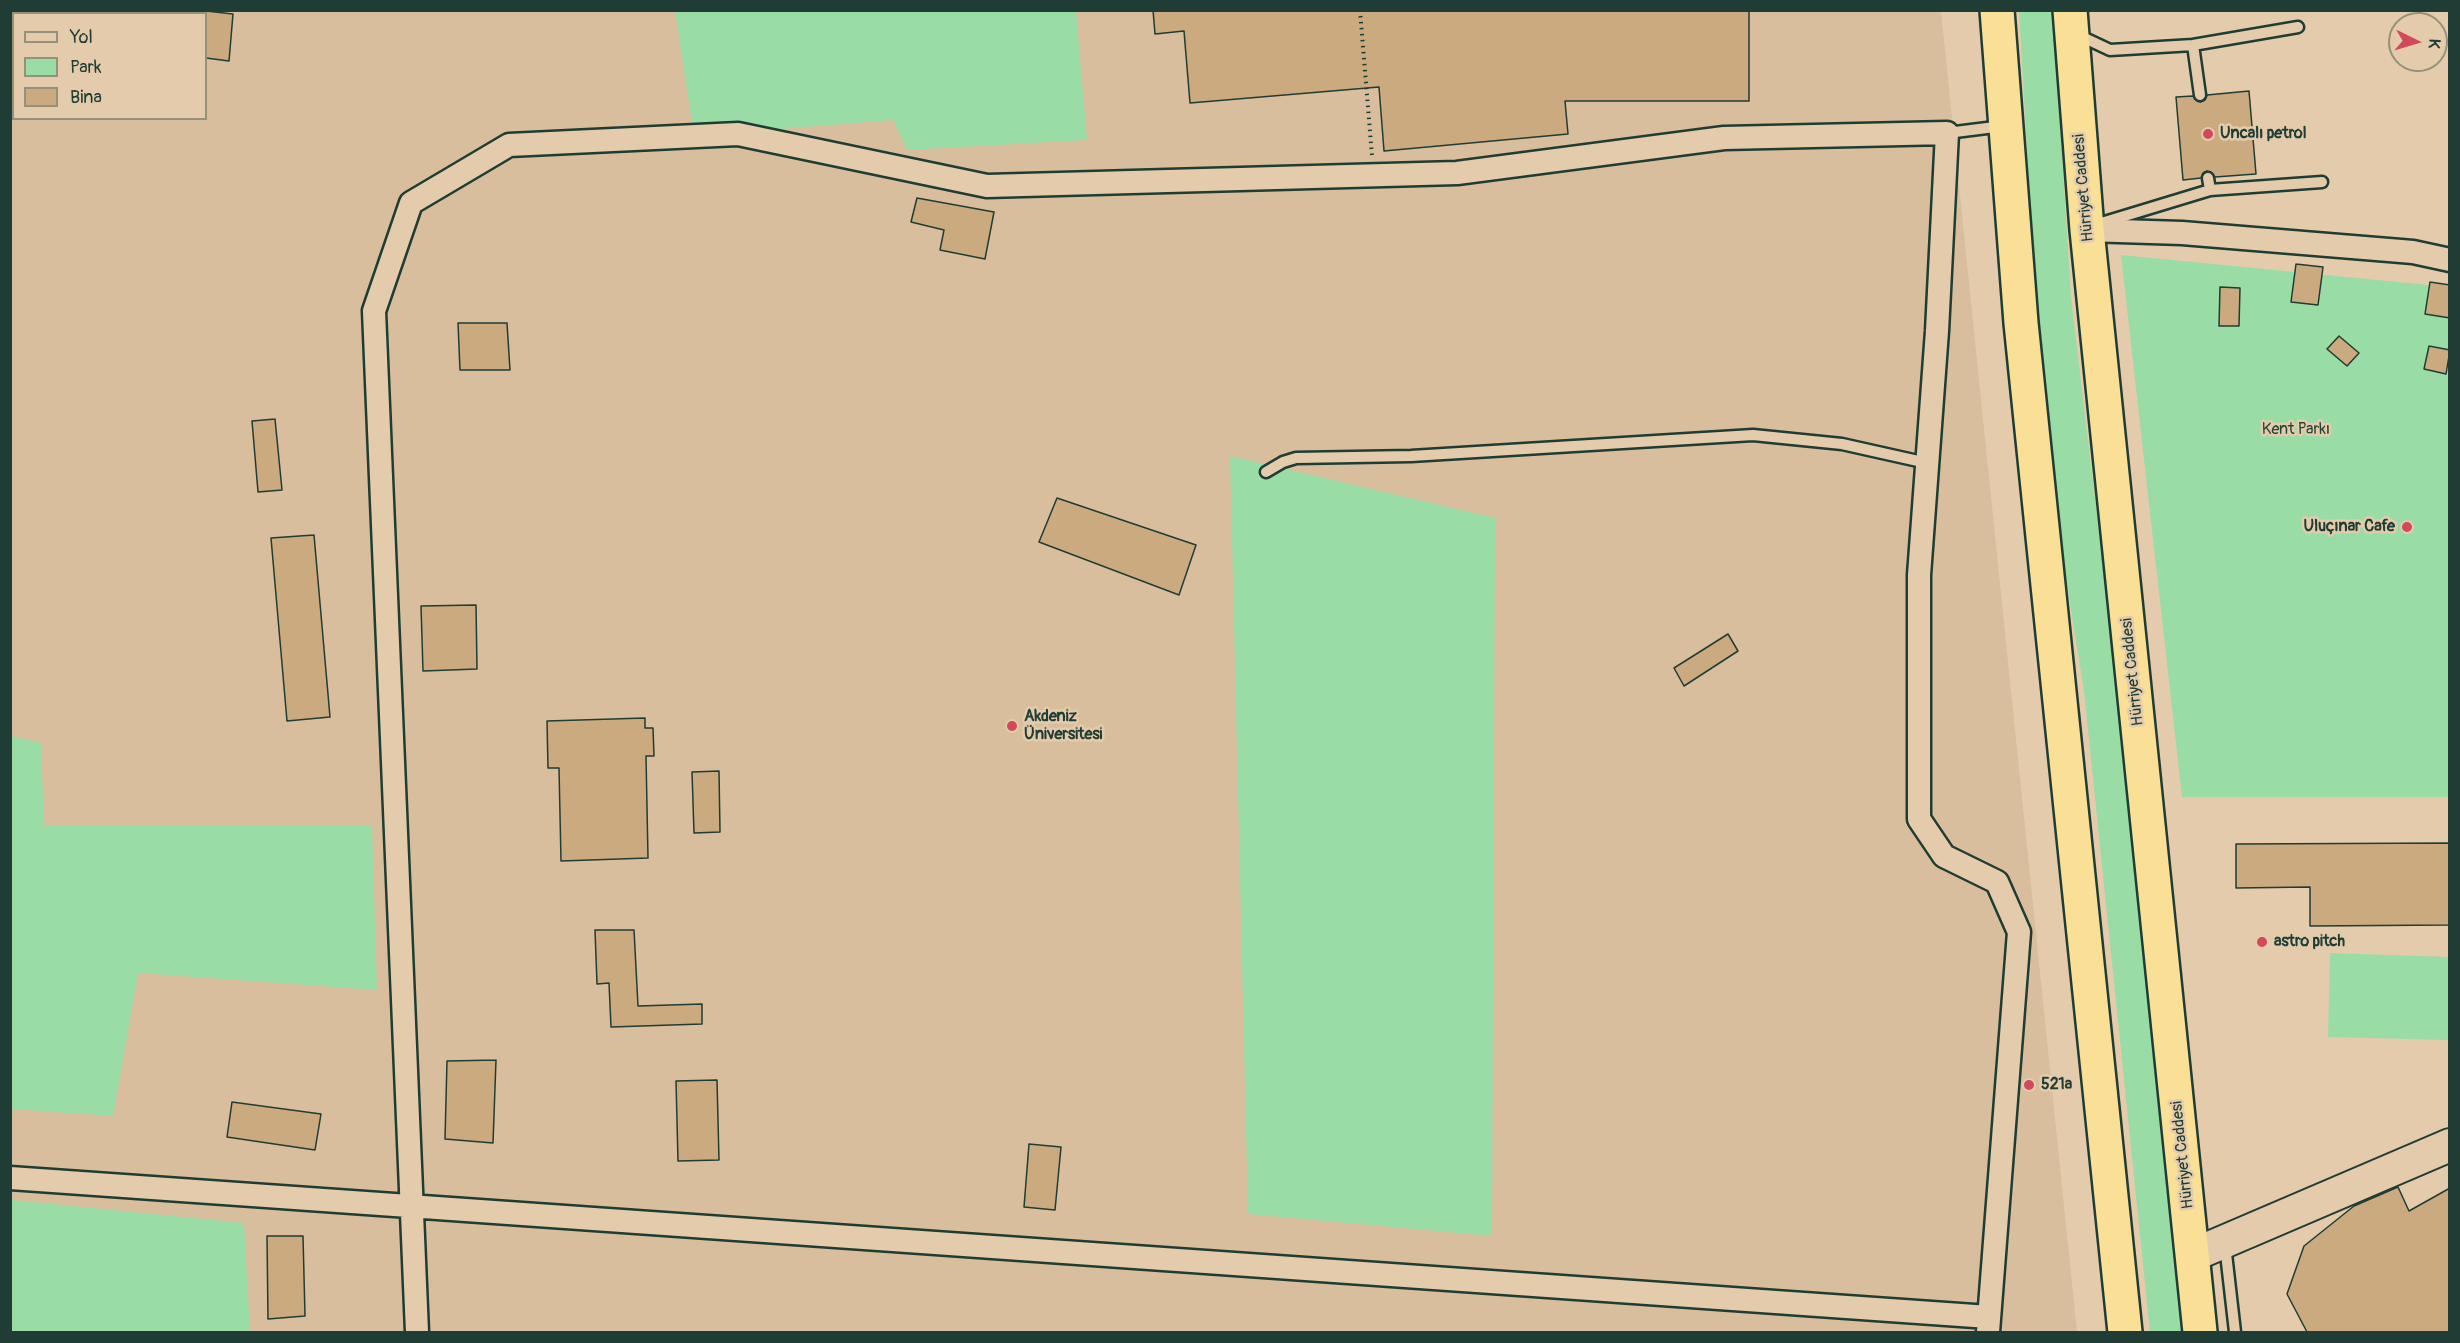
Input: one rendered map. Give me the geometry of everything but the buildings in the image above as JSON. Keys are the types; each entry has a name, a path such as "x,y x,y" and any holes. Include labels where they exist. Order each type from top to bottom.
{"highway":[{"path":"1997,10 2004,126 2021,323 2125,1332"},
{"name":"Hürriyet Caddesi","path":"2071,21 2087,230 2200,1332"}],"street":[{"path":"10,1178 412,1207 1988,1324 2019,932 1996,882 1944,856 1919,819 1919,575 1928,463 1947,133 1724,138 1457,174 987,186 738,134 509,144 411,203 374,310 412,1207 417,1332"},
{"path":"2087,230 2217,236 2413,252 2450,260"},
{"path":"2193,1256 2450,1145"}],"lane":[{"path":"2071,21 2110,50 2193,45 2298,27"},
{"path":"2193,45 2200,95"},
{"path":"1947,133 2004,126"},
{"path":"2208,178 2210,190"},
{"path":"2087,230 2106,220 2210,190 2322,182"},
{"path":"1266,472 1283,462 1303,458 1411,456 1753,435 1842,444 1928,463"},
{"path":"2225,1242 2235,1332"}],"path":[{"path":"1360,10 1374,176"}],"shaded area":[{"name":"Akdeniz Üniversitesi","path":"10,11 1941,11 2077,1332 11,1332"}],"green space":[{"path":"675,11 1076,11 1087,140 907,150 893,120 694,136"},
{"path":"2019,11 2053,11 2071,297 2130,793 2184,1332 2150,1332 2084,691 2052,491 2035,289"},
{"name":"Kent Parkı","path":"2121,255 2449,287 2449,797 2182,797"},
{"path":"1230,456 1495,518 1492,1236 1248,1214"},
{"path":"10,736 41,743 44,825 372,825 377,990 138,973 113,1116 11,1109"},
{"path":"2330,953 2449,957 2449,1040 2328,1037"},
{"path":"11,1200 244,1223 250,1332 11,1332"}],"place":[{"name":"Uncalı petrol","path":"2208,134"},
{"name":"Uluçınar Cafe","path":"2407,527"},
{"name":"Akdeniz Üniversitesi","path":"1012,726"},
{"name":"astro pitch","path":"2262,942"},
{"name":"521a","path":"2029,1085"}]}
